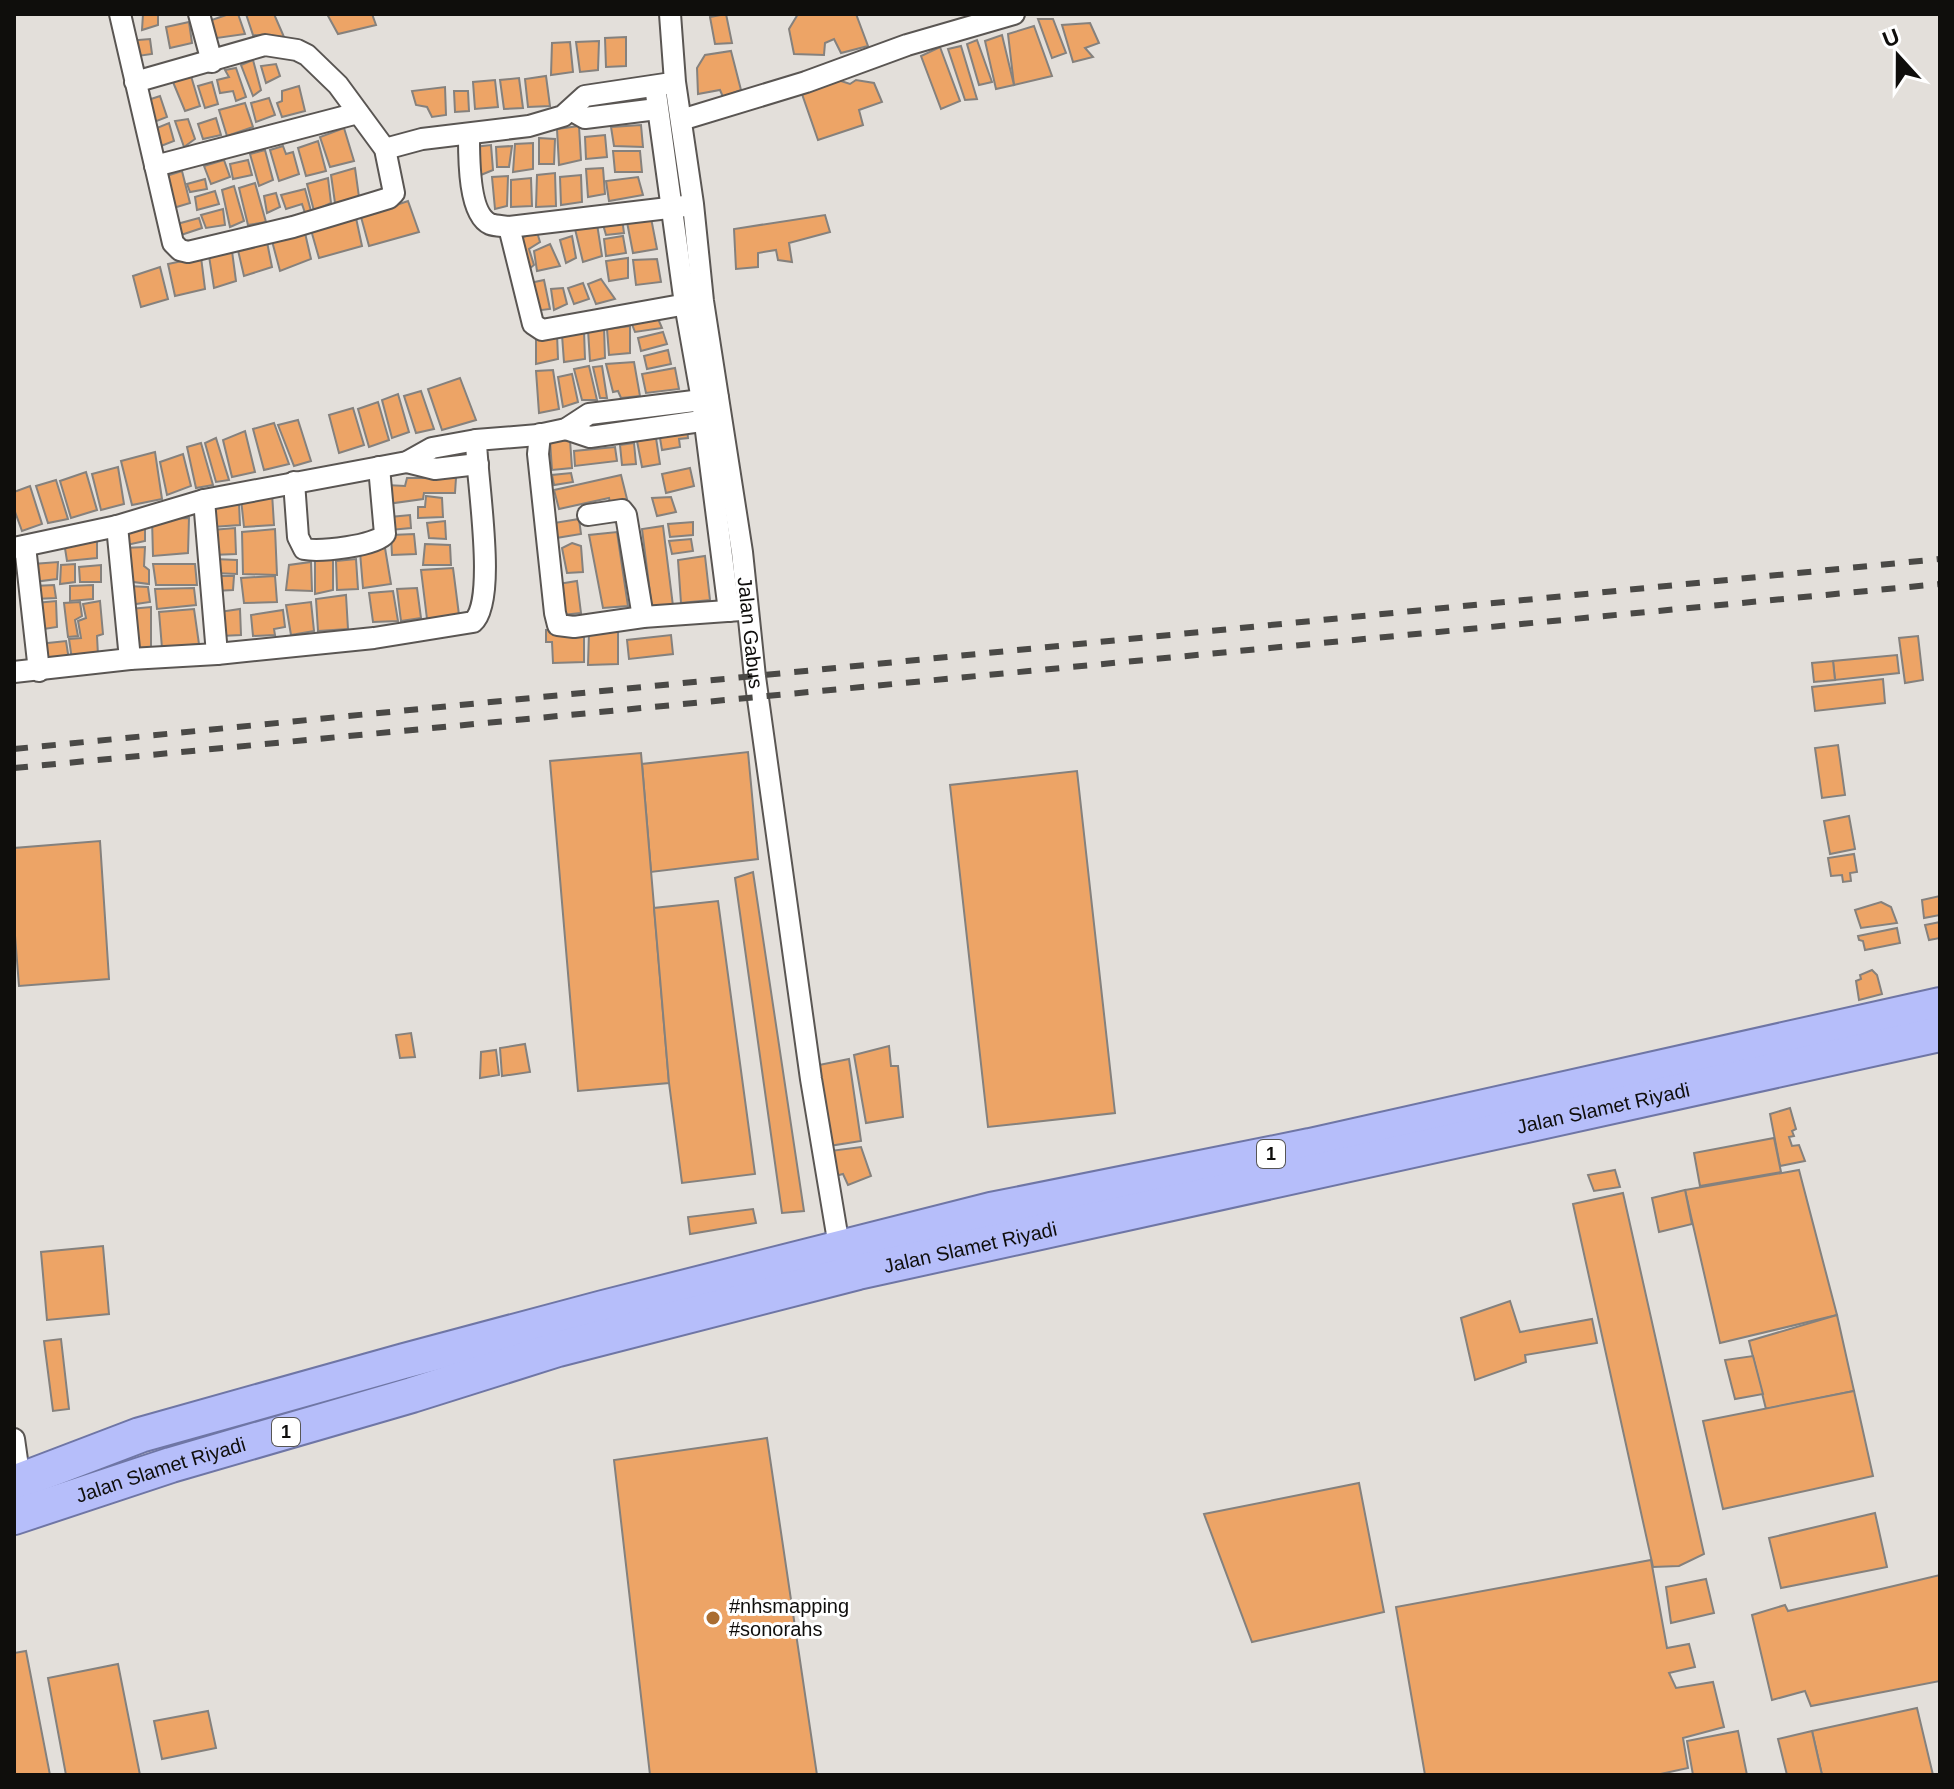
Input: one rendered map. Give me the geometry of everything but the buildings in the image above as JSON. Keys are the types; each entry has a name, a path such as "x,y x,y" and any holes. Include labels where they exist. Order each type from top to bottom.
{"highway":[{"name":"Jalan Slamet Riyadi","path":"842,1262 991,1210 1325,1143 1940,1005"},
{"name":"Jalan Slamet Riyadi","path":"17,1482 140,1435 842,1262 1339,1164 1940,1034"},
{"name":"Jalan Slamet Riyadi","path":"14,1517 171,1465 412,1395 554,1335"}],"street":[{"path":"120,14 135,82 173,243 180,250 188,252 293,227 389,198 394,193 393,146 358,113 338,85 307,55 297,50 265,45 135,82"},
{"path":"199,14 212,62"},
{"path":"670,14 675,82 693,204 694,302"},
{"path":"681,120 806,82 907,45 1014,14"},
{"path":"393,146 422,139 529,126 563,116 585,96 675,82"},
{"path":"655,86 672,208 694,302"},
{"path":"571,110 585,118 657,109"},
{"path":"155,166 358,113"},
{"path":"469,134 471,175 480,215 489,224 509,227 693,204"},
{"path":"509,227 533,324 537,328 542,330 694,302"},
{"name":"Jalan Gabus","path":"694,302 739,610 755,677 811,1079 842,1262"},
{"path":"39,671 20,547 117,526 204,500 407,462 432,448 566,429 590,437 711,409"},
{"path":"539,434 538,454 558,625 574,627 643,617 739,610"},
{"path":"14,672 374,638 473,622 483,609 485,566 476,440"},
{"path":"407,462 435,469 478,464"},
{"path":"294,482 298,537 304,549 371,543 383,539 386,529 379,467"},
{"path":"204,500 217,654"},
{"path":"588,515 622,510 626,515 643,617"},
{"path":"117,526 130,659"},
{"path":"14,1439 17,1482"}],"railway":[{"path":"14,749 1940,559"},
{"path":"14,768 1940,584"}],"place":[{"name":"#nhsmapping #sonorahs","path":"713,1618"}]}
